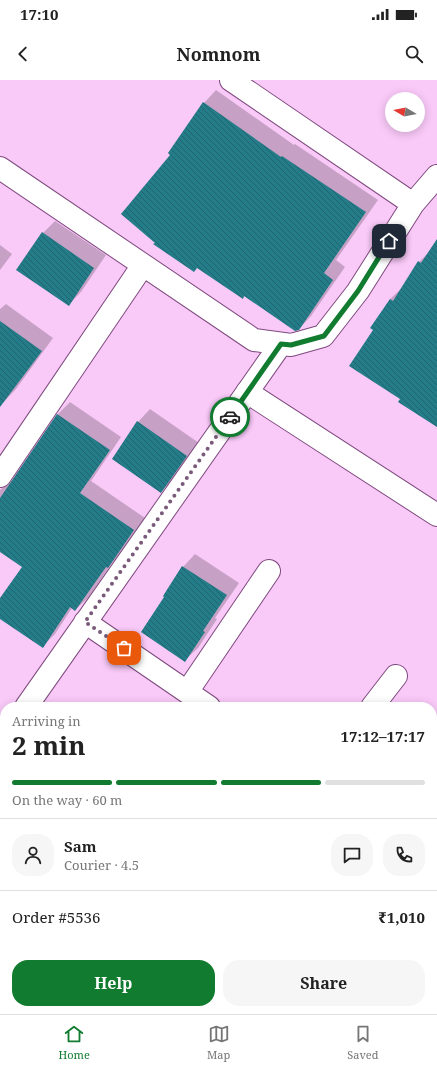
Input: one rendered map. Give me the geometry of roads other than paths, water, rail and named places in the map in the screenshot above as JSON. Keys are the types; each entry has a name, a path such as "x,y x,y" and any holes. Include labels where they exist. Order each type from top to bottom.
{"street":[{"path":"232,80 413,204"},
{"path":"0,168 254,340 291,345 324,336 358,291 413,204 437,176"},
{"path":"0,476 143,265"},
{"path":"29,702 281,344"},
{"path":"247,392 437,516"},
{"path":"187,692 269,571"},
{"path":"85,622 201,702"},
{"path":"376,702 396,676"}]}
